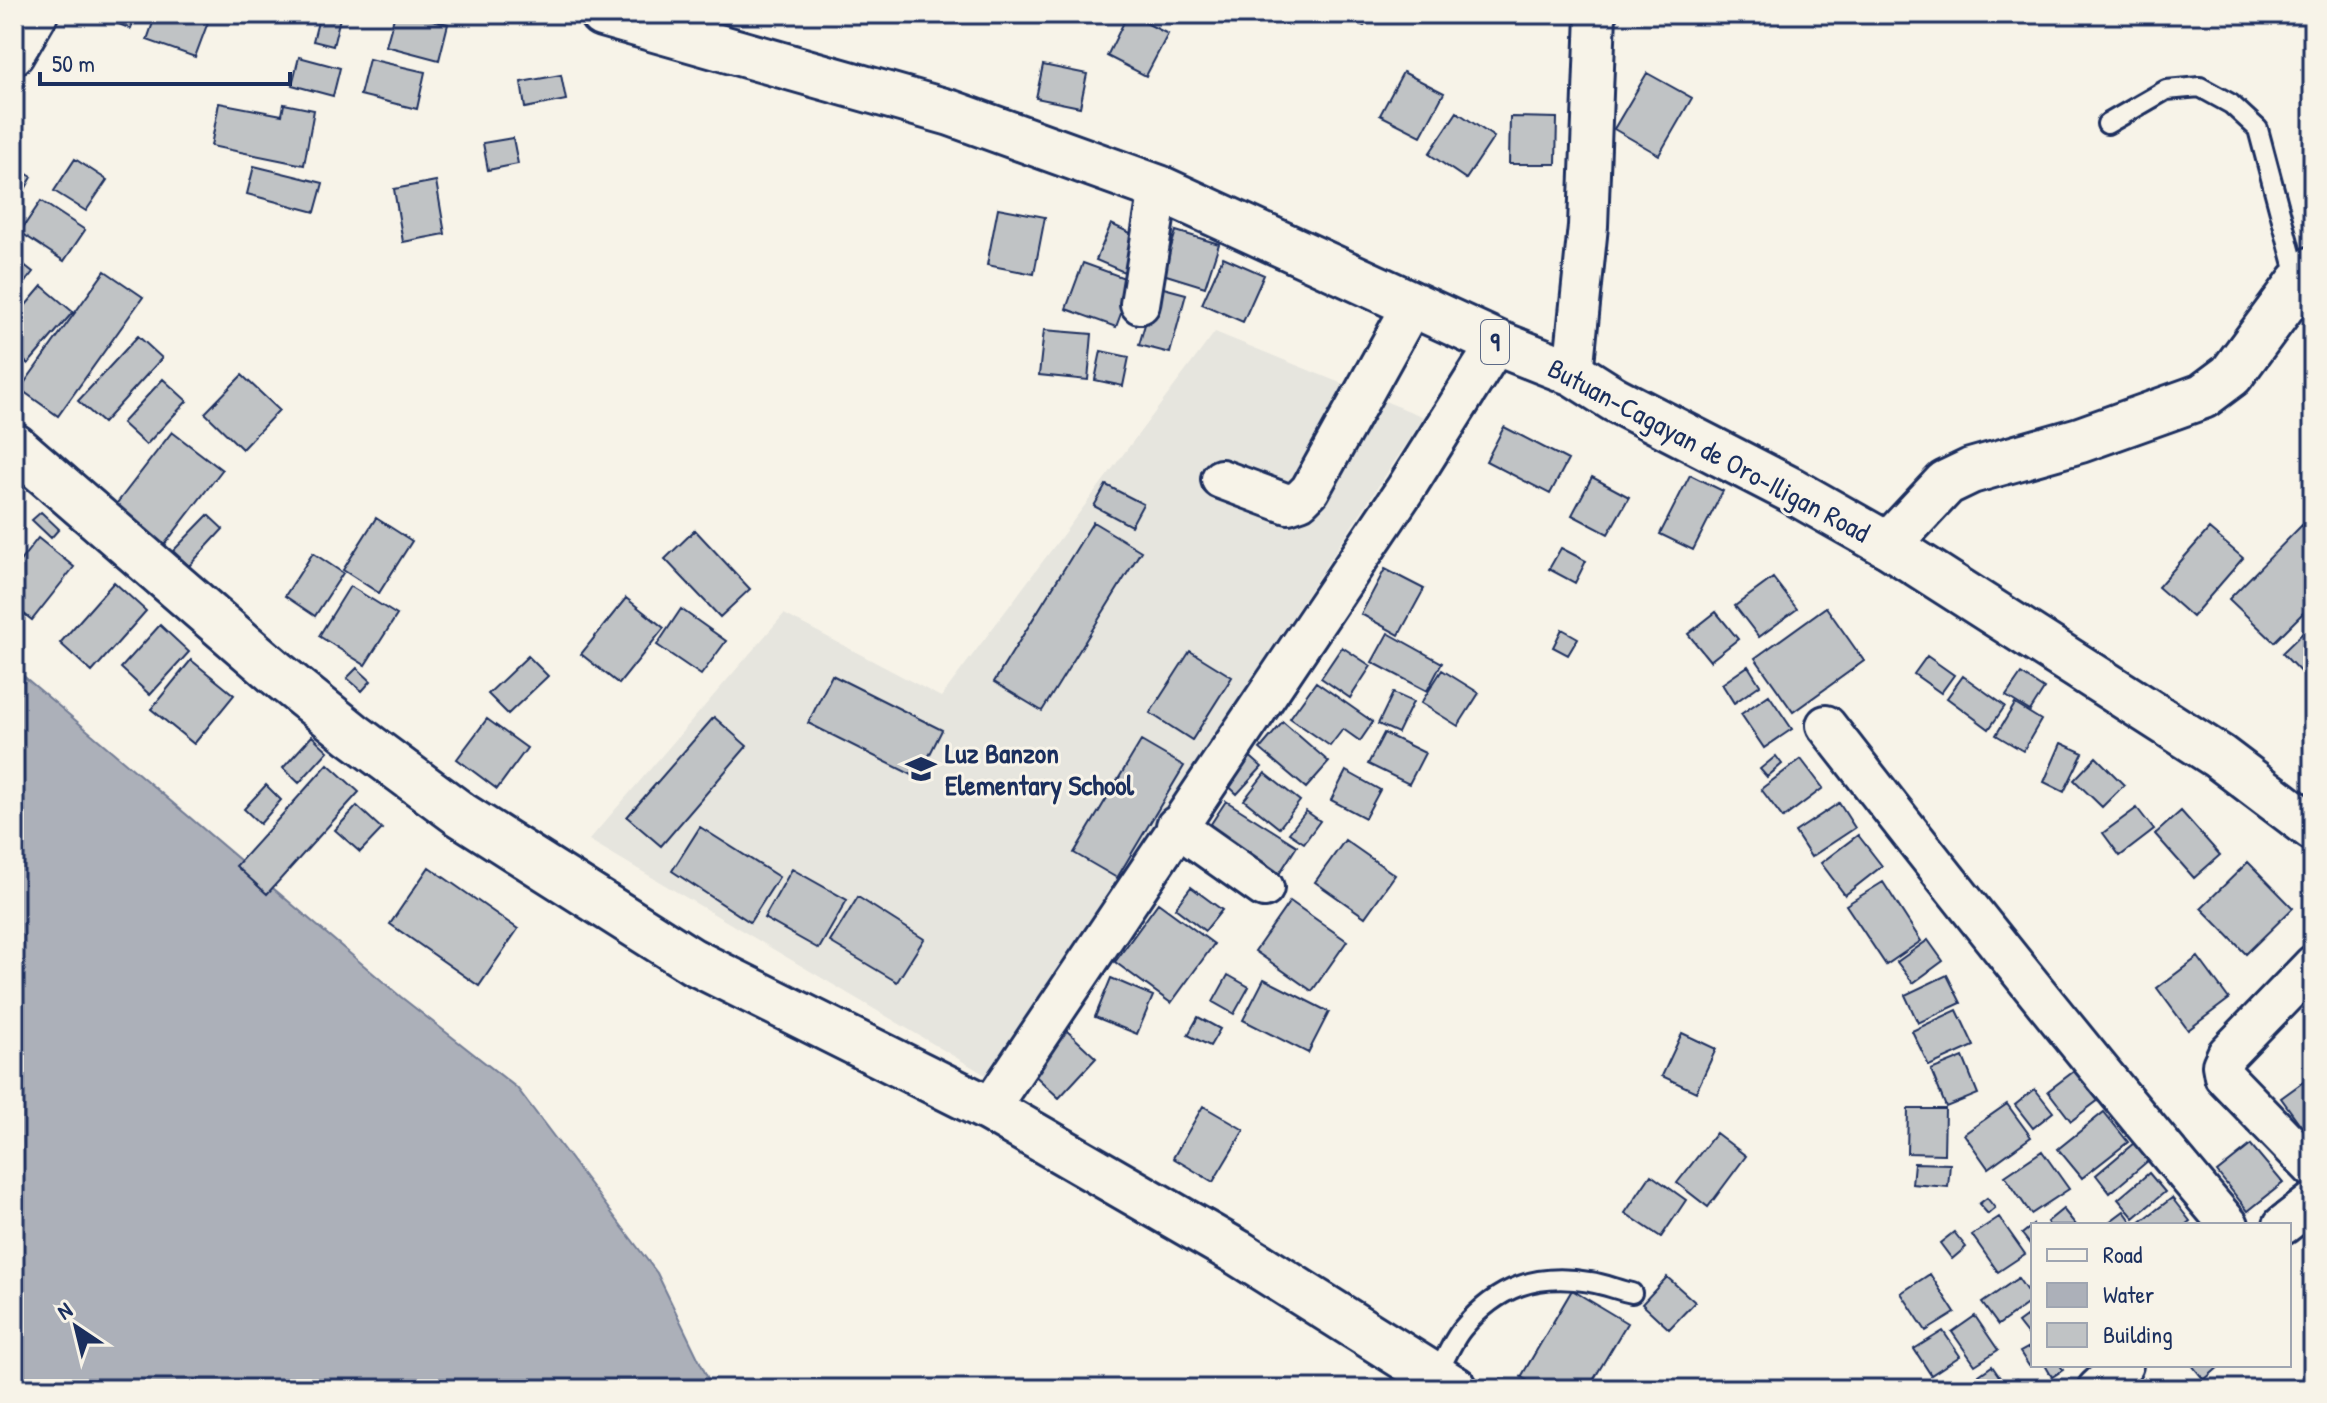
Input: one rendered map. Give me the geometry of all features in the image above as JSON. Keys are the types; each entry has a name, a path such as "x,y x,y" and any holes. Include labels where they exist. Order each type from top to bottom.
{"main road":[{"name":"Butuan-Cagayan de Oro-Iligan Road","path":"602,14 951,113 1159,188 1497,343 1573,373 1614,399 1791,490 1888,545 2218,756 2313,828"},
{"path":"1888,545 1946,483 1971,471 2080,440 2203,396 2231,375 2306,276"},
{"path":"14,446 275,672 460,814 692,961 989,1109 1237,1252 1445,1383"}],"street":[{"path":"14,55 38,14"},
{"path":"1573,373 1588,226 1596,14"},
{"path":"1140,304 1159,188"},
{"path":"1221,479 1288,504 1300,500 1310,490 1413,304"},
{"path":"989,1109 1176,826 1406,488 1497,343"},
{"path":"1826,725 2116,1093 2227,1223"},
{"path":"1176,826 1264,888"},
{"path":"2313,965 2227,1054 2222,1065 2224,1076 2313,1168"},
{"path":"2286,1223 2313,1202"},
{"path":"2097,1389 2121,1367"}],"lane":[{"path":"2107,124 2166,90 2200,87 2231,104 2258,129 2306,276"},
{"path":"1445,1383 1461,1330 1504,1293 1531,1281 1562,1279 1593,1282 1632,1293"}],"shaded area":[{"name":"Luz Banzon Elementary School","path":"1215,332 1424,417 989,1077 589,840 784,614 941,697"}],"water":[{"path":"14,668 401,997 517,1088 657,1273 713,1389 14,1389"}],"building":[{"path":"102,14 136,14 131,29 101,17"},
{"path":"156,14 211,14 195,57 147,40"},
{"path":"320,14 341,14 333,46 313,41"},
{"path":"395,14 409,14 448,24 439,60 386,46"},
{"path":"1128,14 1168,34 1146,76 1107,56"},
{"path":"1338,14 1370,14 1364,26"},
{"path":"299,57 340,68 333,96 292,85"},
{"path":"369,59 425,72 417,109 360,95"},
{"path":"1043,65 1087,74 1080,107 1036,98"},
{"path":"1403,72 1444,93 1421,136 1380,115"},
{"path":"1647,73 1692,98 1659,155 1614,129"},
{"path":"561,75 566,100 525,108 521,82"},
{"path":"219,103 282,115 284,104 314,110 304,165 211,146"},
{"path":"1457,112 1494,137 1466,179 1429,154"},
{"path":"1510,117 1557,118 1556,164 1509,164"},
{"path":"513,138 518,164 488,170 483,143"},
{"path":"75,159 107,180 86,211 54,191"},
{"path":"14,166 32,177 14,209"},
{"path":"254,166 323,183 315,212 247,194"},
{"path":"436,181 445,234 403,242 394,189"},
{"path":"41,201 85,230 64,261 20,232"},
{"path":"998,208 1045,217 1034,274 987,265"},
{"path":"1111,224 1139,237 1124,272 1096,260"},
{"path":"1176,231 1219,244 1205,287 1163,274"},
{"path":"14,257 33,272 14,296"},
{"path":"1223,257 1264,275 1243,322 1202,304"},
{"path":"1083,263 1133,281 1116,327 1066,309"},
{"path":"105,271 143,297 58,416 20,389"},
{"path":"42,286 73,312 28,364 14,352 14,319"},
{"path":"1156,286 1186,294 1170,353 1139,345"},
{"path":"1044,330 1092,334 1088,380 1039,375"},
{"path":"138,336 162,358 103,423 78,401"},
{"path":"1101,351 1129,357 1123,386 1095,380"},
{"path":"242,375 279,410 242,449 205,413"},
{"path":"163,379 187,401 146,445 122,423"},
{"path":"1504,427 1568,460 1550,494 1486,461"},
{"path":"172,432 222,470 164,545 114,507"},
{"path":"1690,475 1723,491 1693,550 1660,534"},
{"path":"1592,477 1629,497 1608,534 1572,515"},
{"path":"1106,485 1143,504 1131,526 1094,506"},
{"path":"41,512 59,529 51,538 32,520"},
{"path":"208,515 223,529 189,566 173,551"},
{"path":"376,518 412,541 379,593 343,570"},
{"path":"1093,522 1141,551 1042,711 994,682"},
{"path":"2302,525 2313,536 2313,603 2274,642 2229,599"},
{"path":"2209,529 2243,558 2192,617 2158,587"},
{"path":"695,530 750,589 720,617 665,559"},
{"path":"38,538 74,567 32,620 14,606 14,569"},
{"path":"1561,548 1586,561 1575,583 1549,569"},
{"path":"313,553 343,573 315,616 285,596"},
{"path":"1385,569 1424,589 1399,635 1361,614"},
{"path":"1773,578 1797,609 1759,637 1735,606"},
{"path":"114,582 146,611 92,672 60,643"},
{"path":"350,586 397,615 365,665 319,636"},
{"path":"626,598 664,628 619,684 581,654"},
{"path":"1826,607 1864,661 1793,712 1755,658"},
{"path":"681,609 726,641 701,675 657,645"},
{"path":"1716,612 1738,639 1710,661 1688,634"},
{"path":"2313,623 2313,681 2311,683 2282,653"},
{"path":"160,625 189,652 150,695 121,668"},
{"path":"1562,629 1578,638 1568,655 1553,647"},
{"path":"1388,633 1442,663 1427,691 1372,662"},
{"path":"1342,647 1371,666 1350,698 1321,678"},
{"path":"1190,651 1232,677 1192,740 1150,713"},
{"path":"528,656 548,676 508,714 488,694"},
{"path":"1927,656 1954,675 1941,693 1914,674"},
{"path":"191,660 234,695 194,744 151,709"},
{"path":"1748,666 1760,685 1734,703 1722,684"},
{"path":"357,668 371,681 362,691 347,678"},
{"path":"1442,670 1479,693 1458,726 1421,703"},
{"path":"2021,674 2044,689 2030,711 2006,696"},
{"path":"832,675 942,730 918,778 808,723"},
{"path":"1963,676 2005,706 1989,729 1947,698"},
{"path":"1316,682 1373,722 1360,741 1343,729 1330,746 1290,718"},
{"path":"1393,693 1413,702 1398,733 1378,724"},
{"path":"1769,695 1792,729 1764,748 1741,714"},
{"path":"2015,704 2041,720 2023,751 1996,735"},
{"path":"714,717 747,746 661,846 627,817"},
{"path":"487,719 527,748 497,789 457,759"},
{"path":"1283,722 1329,762 1306,788 1260,749"},
{"path":"1384,733 1425,753 1409,784 1368,764"},
{"path":"312,736 328,751 299,783 283,768"},
{"path":"1141,741 1184,766 1117,878 1074,853"},
{"path":"2061,743 2083,753 2064,792 2044,782"},
{"path":"1245,752 1262,767 1237,794 1220,778"},
{"path":"1776,756 1782,764 1767,777 1760,769"},
{"path":"2096,757 2124,785 2102,807 2074,780"},
{"path":"1801,759 1823,788 1783,818 1761,789"},
{"path":"328,764 359,792 267,894 236,866"},
{"path":"1346,771 1380,790 1365,818 1331,800"},
{"path":"1265,773 1300,801 1279,828 1244,800"},
{"path":"266,785 281,800 260,824 244,809"},
{"path":"1226,801 1297,846 1274,882 1203,836"},
{"path":"1839,803 1855,828 1811,857 1795,832"},
{"path":"357,806 382,829 360,852 335,830"},
{"path":"2137,808 2154,830 2120,856 2103,833"},
{"path":"1306,811 1320,821 1304,843 1289,833"},
{"path":"2181,811 2220,855 2194,878 2155,834"},
{"path":"700,827 779,877 750,922 672,871"},
{"path":"1858,835 1882,866 1845,895 1821,863"},
{"path":"1345,840 1395,875 1365,917 1315,882"},
{"path":"2248,862 2293,908 2246,954 2201,908"},
{"path":"429,867 518,929 479,986 390,924"},
{"path":"792,869 847,900 819,949 764,918"},
{"path":"1883,882 1921,941 1886,965 1846,905"},
{"path":"1191,887 1222,910 1205,931 1175,908"},
{"path":"858,897 924,939 897,982 830,942"},
{"path":"1290,901 1347,941 1312,991 1255,951"},
{"path":"1158,903 1214,944 1171,1003 1115,962"},
{"path":"1928,940 1943,961 1913,983 1897,962"},
{"path":"2198,957 2229,999 2188,1030 2157,988"},
{"path":"1228,975 1249,987 1234,1014 1213,1002"},
{"path":"1947,975 1961,1003 1918,1023 1905,995"},
{"path":"1111,978 1153,996 1137,1034 1095,1017"},
{"path":"1264,979 1329,1012 1308,1053 1243,1020"},
{"path":"1957,1010 1974,1046 1929,1066 1912,1031"},
{"path":"1198,1017 1220,1029 1210,1046 1188,1035"},
{"path":"1065,1029 1096,1058 1059,1098 1028,1069"},
{"path":"1682,1033 1716,1049 1696,1092 1662,1076"},
{"path":"1963,1057 1978,1094 1946,1107 1931,1070"},
{"path":"2077,1069 2100,1099 2071,1121 2048,1091"},
{"path":"2313,1075 2313,1142 2281,1098"},
{"path":"2035,1089 2053,1112 2033,1128 2015,1105"},
{"path":"2007,1104 2031,1137 1988,1168 1964,1134"},
{"path":"1203,1106 1244,1130 1213,1182 1173,1158"},
{"path":"1908,1109 1945,1109 1944,1154 1907,1153"},
{"path":"2104,1112 2128,1142 2082,1178 2058,1149"},
{"path":"1716,1133 1746,1156 1708,1207 1677,1183"},
{"path":"2134,1143 2149,1160 2110,1193 2096,1175"},
{"path":"2251,1145 2283,1183 2248,1211 2217,1172"},
{"path":"2042,1151 2069,1189 2031,1214 2005,1176"},
{"path":"1914,1163 1950,1164 1948,1187 1912,1184"},
{"path":"2149,1173 2165,1192 2134,1218 2118,1199"},
{"path":"1651,1175 1686,1200 1661,1237 1625,1213"},
{"path":"1987,1198 1995,1208 1988,1214 1979,1204"},
{"path":"2172,1198 2190,1221 2188,1223 2139,1223"},
{"path":"2063,1209 2074,1223 2048,1223"},
{"path":"2124,1211 2133,1223 2108,1223"},
{"path":"1999,1217 2025,1254 1998,1272 1972,1235"},
{"path":"2031,1227 2031,1245 2022,1234"},
{"path":"1954,1232 1966,1247 1952,1259 1940,1243"},
{"path":"1930,1274 1955,1313 1926,1331 1901,1293"},
{"path":"1667,1277 1695,1302 1669,1329 1642,1304"},
{"path":"2018,1278 2031,1297 2031,1301 1998,1325 1982,1303"},
{"path":"1572,1290 1627,1323 1588,1389 1542,1389 1521,1377"},
{"path":"2031,1313 2031,1339 2018,1323"},
{"path":"1975,1316 1998,1350 1975,1365 1952,1332"},
{"path":"1943,1331 1960,1356 1931,1375 1914,1349"},
{"path":"2031,1346 2031,1365 2029,1366 2020,1352"},
{"path":"1992,1366 2003,1382 1993,1389 1959,1389"},
{"path":"2046,1367 2061,1367 2063,1370 2052,1377"},
{"path":"2194,1367 2219,1367 2204,1380"},
{"path":"2017,1379 2026,1389 2004,1389"}],"place":[{"name":"Luz Banzon Elementary School","path":"921,769"}]}
